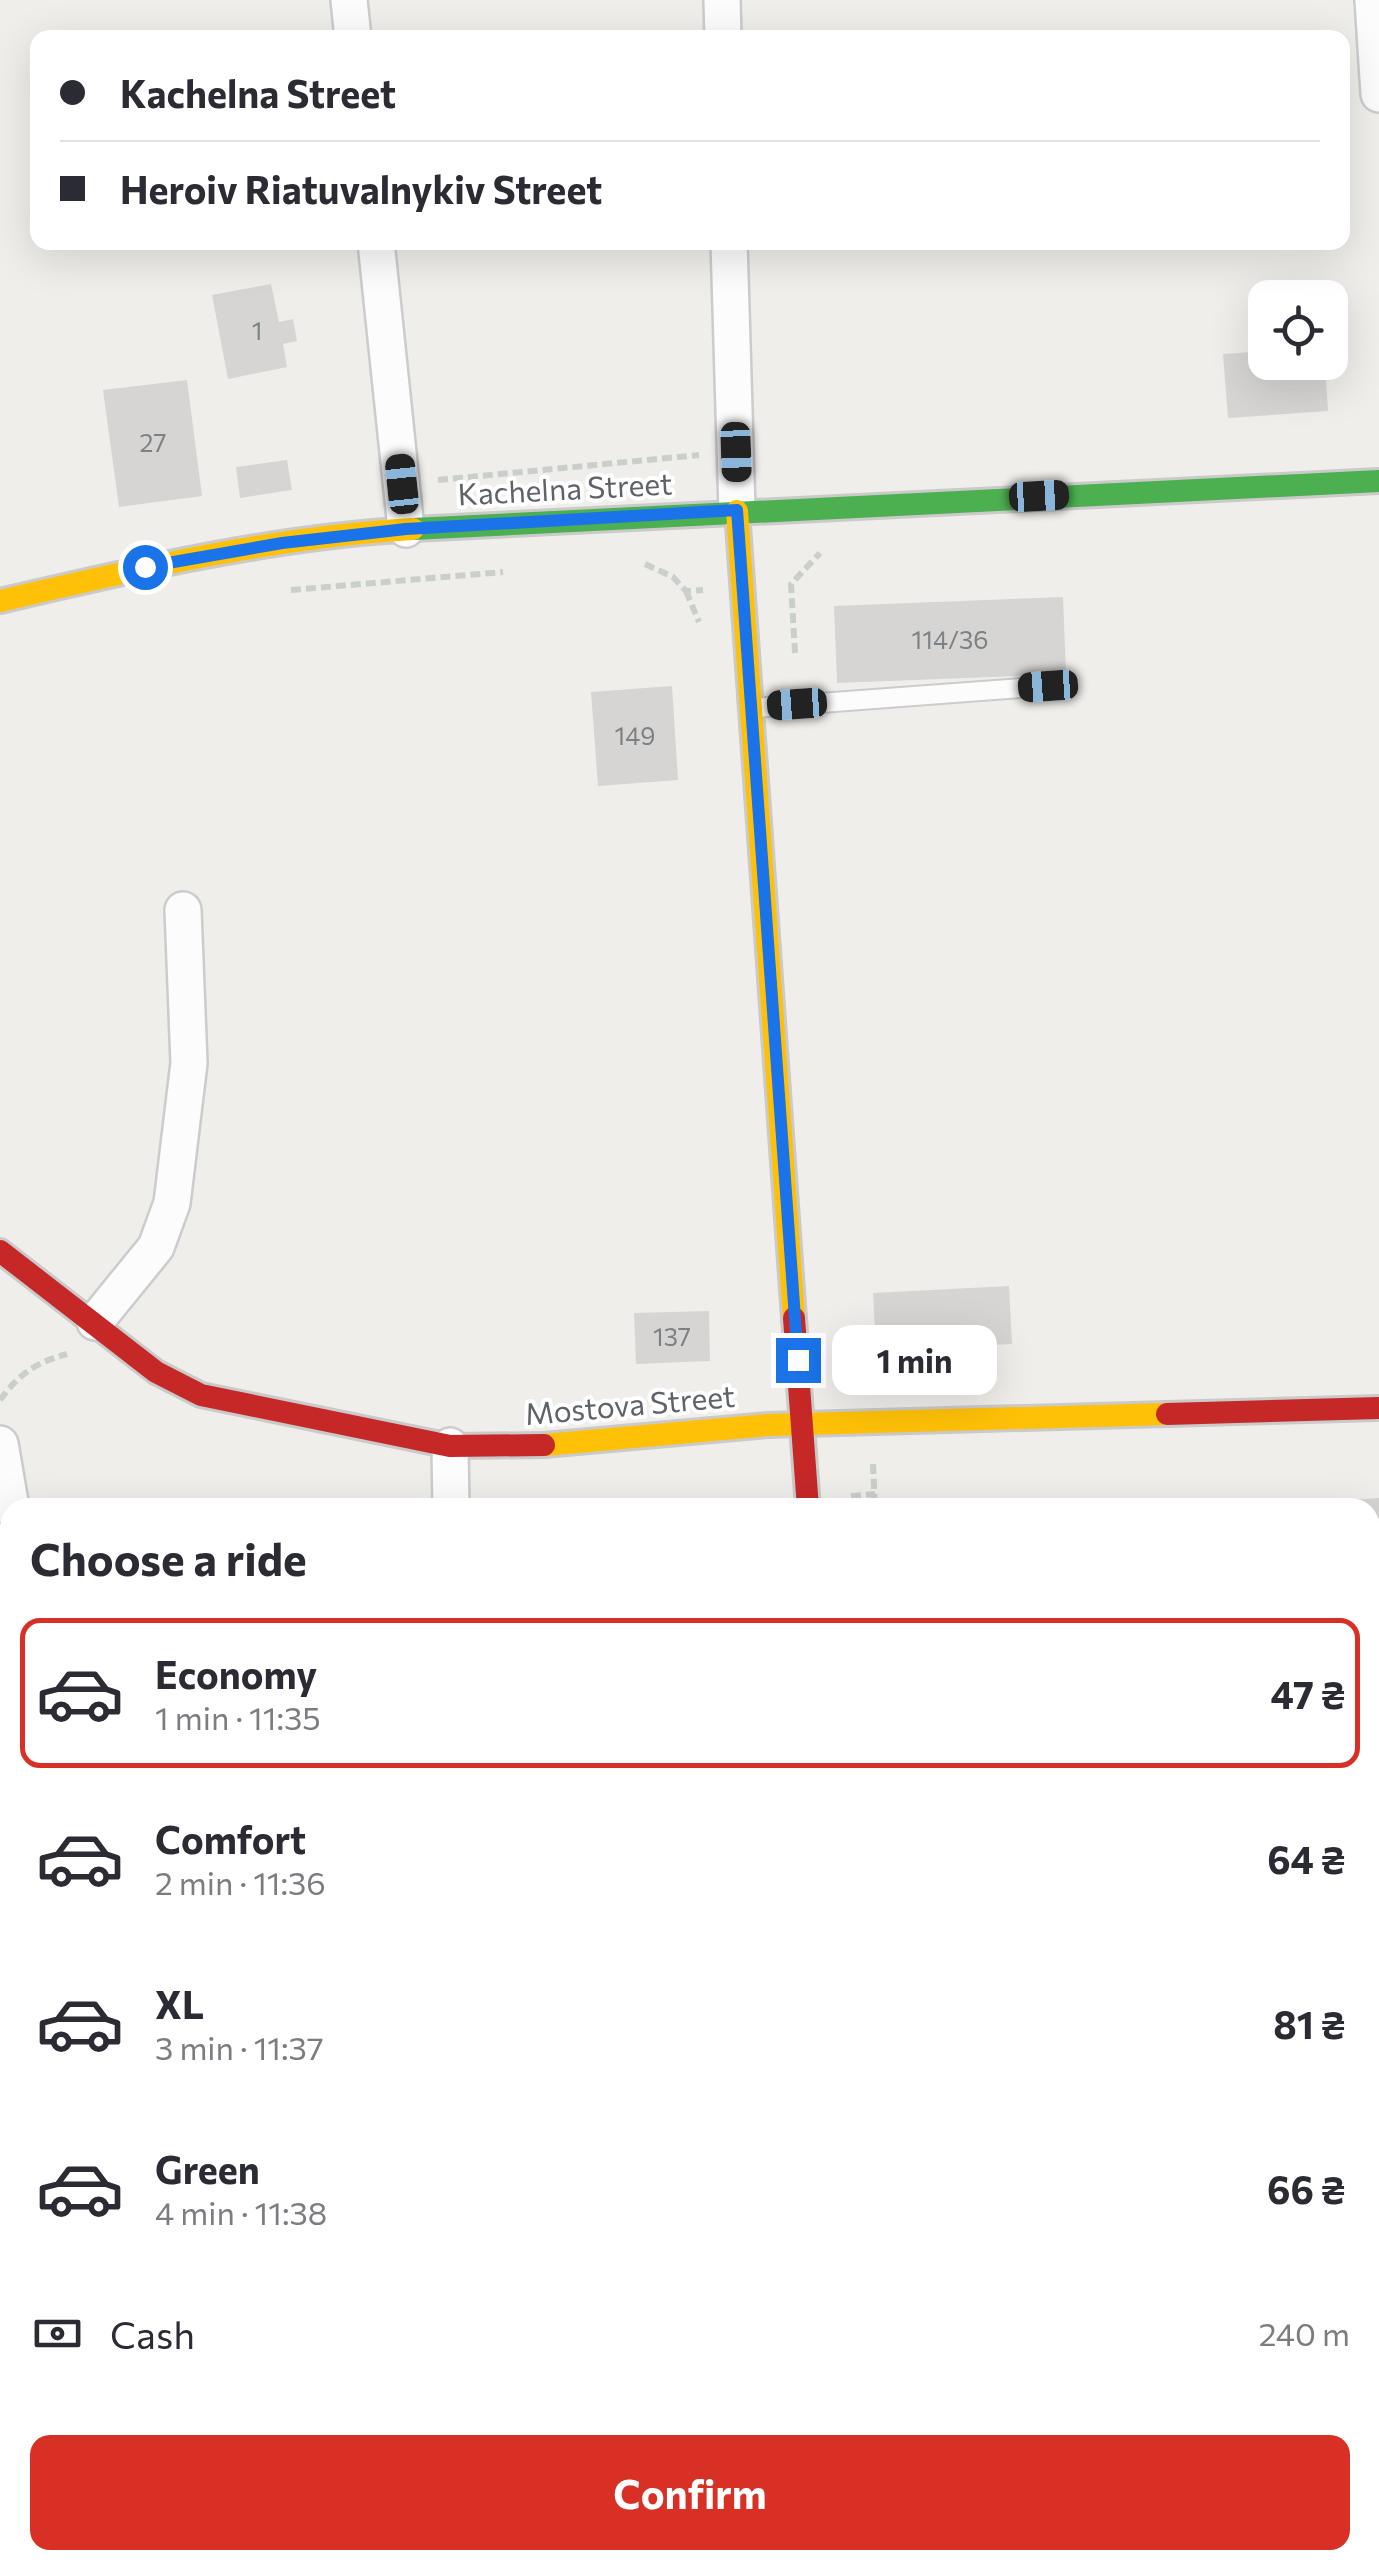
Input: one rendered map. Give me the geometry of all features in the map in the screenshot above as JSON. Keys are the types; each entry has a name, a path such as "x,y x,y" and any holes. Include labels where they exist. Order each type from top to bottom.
{"street":[{"path":"349,0 352,30"},
{"path":"722,0 723,30"},
{"path":"1373,0 1379,94"},
{"path":"377,250 406,529"},
{"path":"729,250 737,510 808,1498"},
{"name":"Kachelna Street","path":"0,601 145,567 282,543 406,529 1379,481"},
{"path":"95,1322 156,1247 172,1203 189,1064 183,910"},
{"name":"Mostova Street","path":"0,1250 171,1384 201,1395 450,1446 532,1446 804,1424 1379,1408"},
{"path":"0,1444 6,1498"},
{"path":"450,1446 451,1498"}],"lane":[{"path":"750,708 1048,686"}],"path":[{"path":"402,484 736,452"},
{"path":"797,704 791,584 822,551"},
{"path":"636,563 651,564 673,577 686,591 742,588"},
{"path":"291,590 505,571"},
{"path":"0,1400 30,1367 90,1348 122,1347"}],"building":[{"path":"271,284 279,322 293,319 297,341 283,344 287,367 228,379 212,295"},
{"path":"1248,352 1248,380 1326,380 1328,411 1228,418 1223,354"},
{"path":"187,380 202,496 119,507 103,390"},
{"path":"287,460 292,490 240,498 236,467"},
{"path":"1063,597 1066,674 837,683 834,606"},
{"path":"672,686 678,780 598,786 591,692"},
{"path":"1009,1286 1012,1344 876,1351 873,1293"},
{"path":"709,1311 710,1361 636,1364 634,1313"}],"traffic: fast":[{"path":"413,529 1379,481"}],"traffic: slow":[{"path":"737,511 794,1318"},
{"path":"0,601 257,547 413,529"},
{"path":"544,1445 768,1425 1167,1414"}],"traffic: jam":[{"path":"0,1251 156,1372 201,1395 450,1446 544,1445"},
{"path":"794,1318 807,1498"},
{"path":"1167,1414 1379,1408"}],"route":[{"path":"145,567 282,543 406,529 737,510 798,1360"}]}
